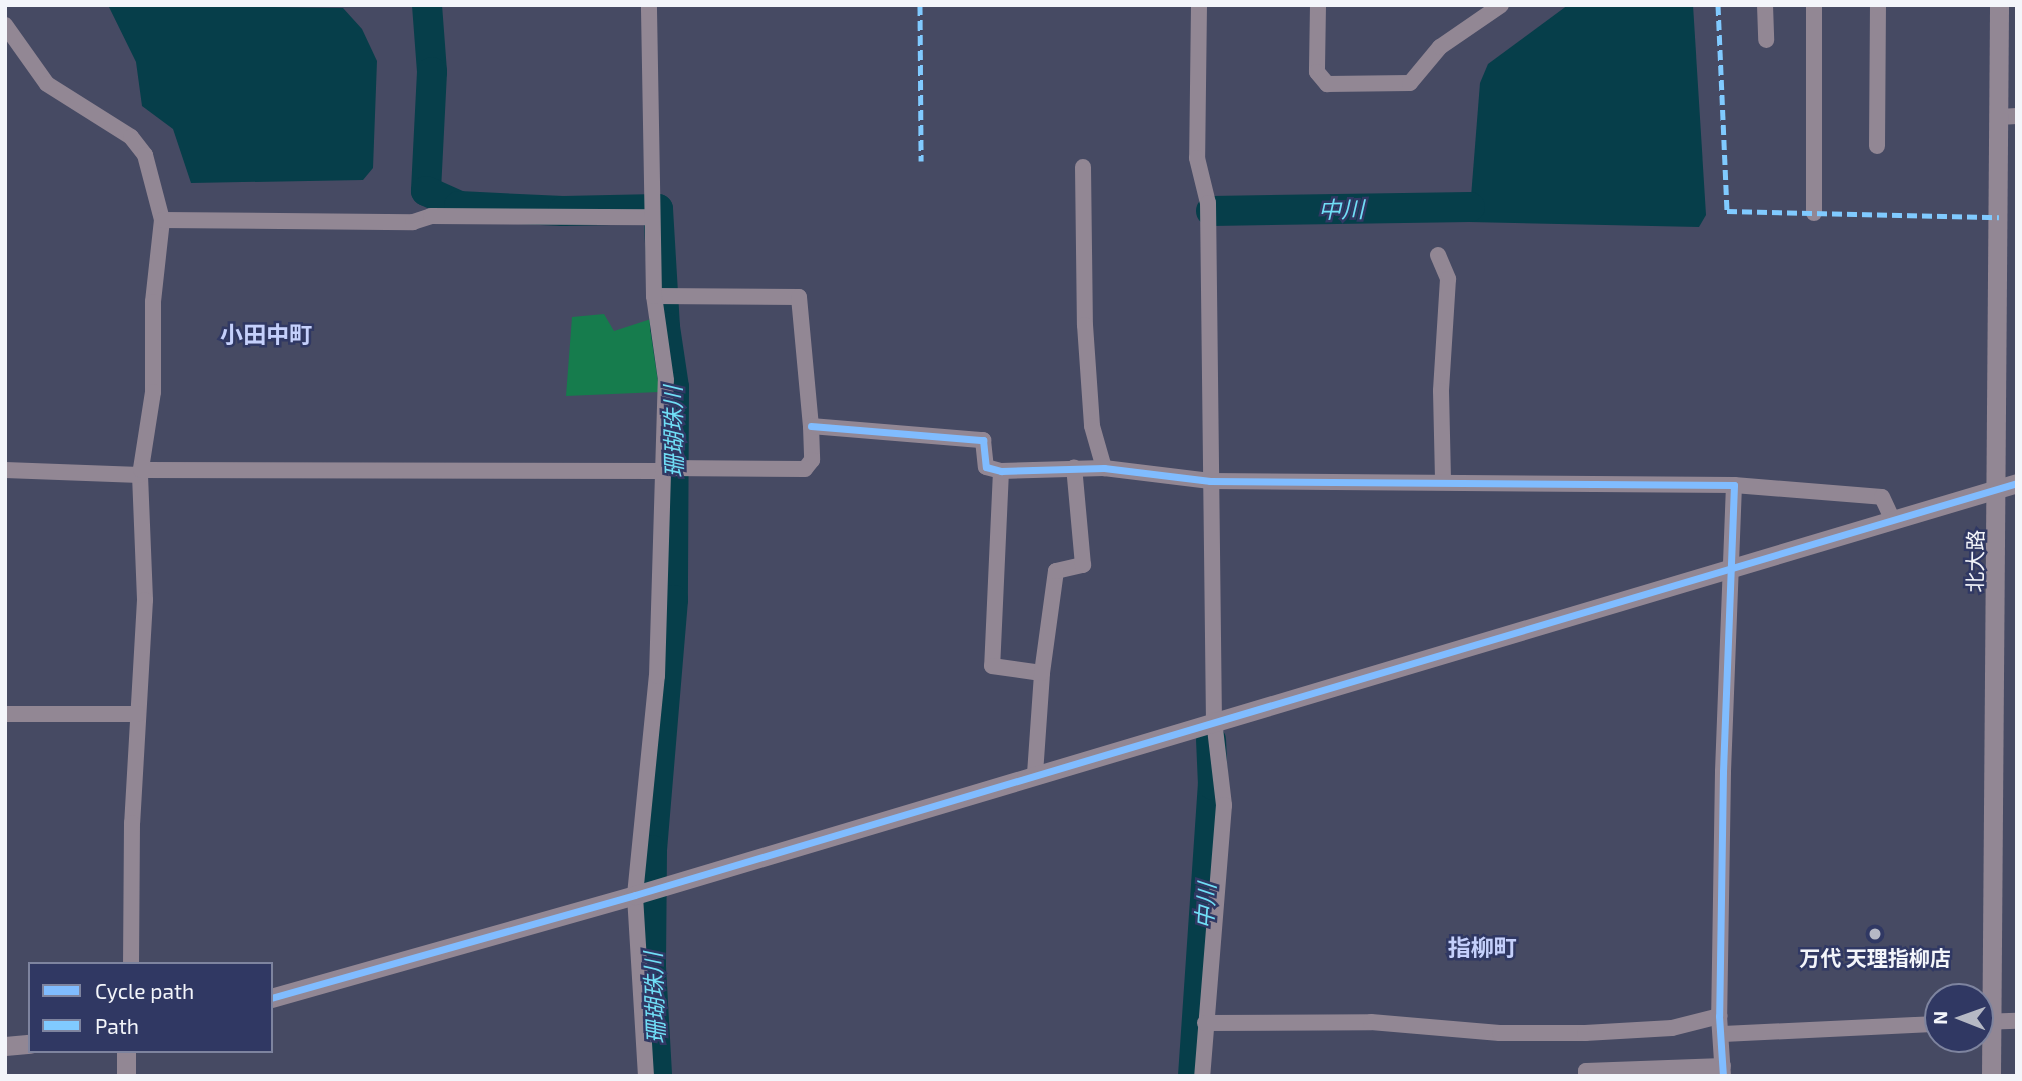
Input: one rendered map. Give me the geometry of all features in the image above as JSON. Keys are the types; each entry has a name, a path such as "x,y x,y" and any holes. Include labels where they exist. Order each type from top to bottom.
{"street":[{"path":"646,1076 635,895 657,676 666,380 654,296 649,5"},
{"path":"1199,5 1197,158 1208,202 1209,481 1214,720 1224,805 1202,1076"},
{"path":"1318,5 1317,72 1327,84 1410,83 1440,47 1501,5"},
{"path":"1765,5 1766,40"},
{"path":"1814,5 1814,213"},
{"path":"1877,146 1878,5"},
{"name":"北大路","path":"1988,983 2008,485 2008,116 1999,5"},
{"path":"5,25 47,83 131,137 145,155 162,220 153,302 153,393 141,472 145,600 138,714 131,962"},
{"path":"1083,167 1085,326 1092,426 1104,468"},
{"path":"162,220 413,222 431,216 651,216"},
{"path":"1438,255 1448,279 1441,391 1443,480"},
{"path":"5,470 141,472 805,469 812,460 811,426 799,297 654,296"},
{"path":"811,426 983,440 986,467 1001,471 1104,468 1209,481 1443,480 1734,485 1882,497 1892,518"},
{"path":"1035,774 1042,673 1056,571 1083,565 1074,467"},
{"path":"1001,471 992,666 1042,673"},
{"path":"1586,1076 1586,1071 1723,1071 1723,1034 1719,1016 1723,772 1734,564 1734,485"},
{"path":"273,997 635,895 1734,564 2008,485"},
{"path":"5,714 138,714"},
{"path":"1205,1023 1371,1022 1500,1033 1585,1033 1672,1028 1719,1016"},
{"path":"1994,1022 2017,1021"},
{"path":"1723,1034 1924,1025"},
{"path":"5,1046 28,1044"},
{"path":"126,1053 126,1076"},
{"name":"北大路","path":"1989,1053 1991,1076"}],"green space":[{"path":"604,314 614,331 651,319 660,371 659,392 566,396 572,317"}],"water":[{"path":"108,5 343,8 362,29 377,61 373,168 363,180 191,183 173,129 142,106 136,62"},
{"path":"1568,5 1693,5 1706,215 1699,227 1469,222 1480,83 1488,64"}],"waterway":[{"name":"珊瑚珠川","path":"427,5 432,72 426,191 459,206 563,211 658,209 665,327 674,387 673,600 652,850 651,967 657,1076"},
{"name":"中川","path":"1211,211 1470,207"},
{"name":"中川","path":"1193,1076 1213,785 1211,740"}],"marked path":[{"path":"920,5 921,161"},
{"path":"1718,5 1727,211 1999,217"}],"cycle path":[{"path":"811,426 983,440 986,467 1001,471 1104,468 1210,481 1734,485 1723,772 1719,1016 1723,1076"},
{"path":"273,997 635,895 2017,483"}],"place":[{"name":"万代 天理指柳店","path":"1875,934"}],"district":[{"name":"小田中町","path":"266,334"},
{"name":"指柳町","path":"1482,947"}]}
